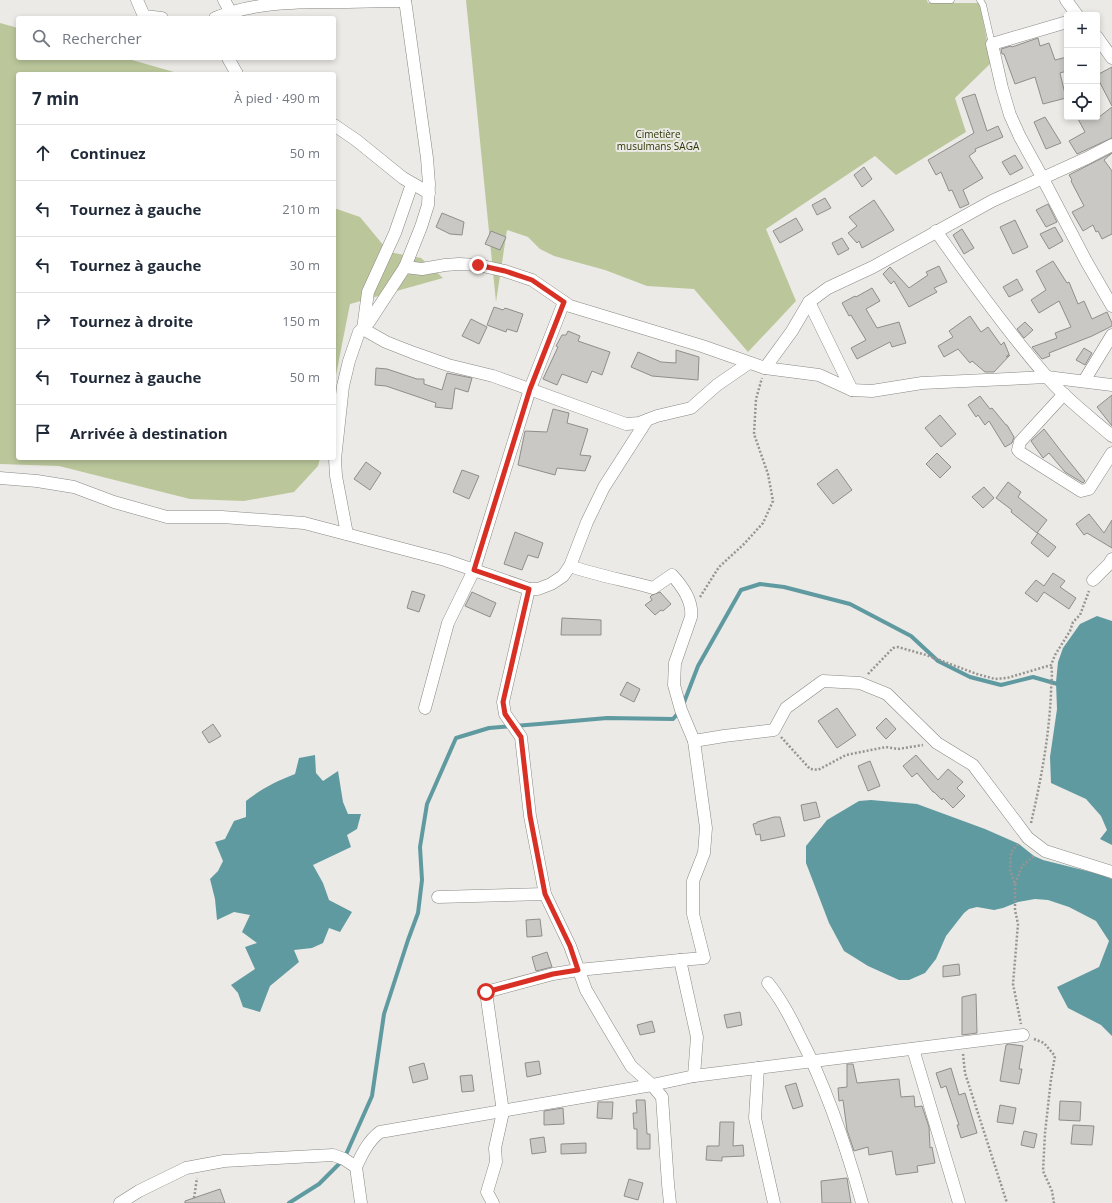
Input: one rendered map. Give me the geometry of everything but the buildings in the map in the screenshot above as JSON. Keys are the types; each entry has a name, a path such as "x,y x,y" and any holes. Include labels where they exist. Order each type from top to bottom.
{"street":[{"path":"137,0 144,16"},
{"path":"224,0 230,13"},
{"path":"221,16 267,5 405,0 427,158 429,193 428,205 405,267 369,322 359,332 348,361 336,445 336,476 347,534"},
{"path":"1066,0 1075,12"},
{"path":"1064,23 992,44 1010,115 1020,138 1112,306"},
{"path":"1100,41 1112,58"},
{"path":"229,60 236,72"},
{"path":"336,126 356,140 403,178 429,193"},
{"path":"765,368 792,331 809,302 828,288 873,267 992,200 1087,158 1112,145"},
{"path":"363,328 368,292 395,233 412,184"},
{"path":"936,232 989,305 1047,377 1112,436"},
{"path":"405,267 422,269 445,265 478,265 505,271 532,280 570,306 702,346 765,368 819,375 852,390 872,391 922,383 1047,377 1112,385"},
{"path":"425,708 448,622 474,570 530,389 564,302"},
{"path":"809,302 852,390"},
{"path":"363,328 386,342 414,353 448,365 493,376 626,424 639,423 691,408 717,385 749,363"},
{"path":"1084,381 1112,335"},
{"path":"1064,394 1020,442 1018,450 1081,492 1088,489 1112,453"},
{"path":"0,478 37,481 74,487 114,502 167,517 222,518 304,523 437,558 529,589 538,589 551,584 562,576 570,566 587,522 604,487 647,420"},
{"path":"1093,580 1109,564 1112,558"},
{"path":"492,1203 487,1192 496,1162 495,1148 503,1112 486,992 553,974 578,970 704,958 693,914 693,881 704,852 706,828 694,741 681,710 674,685 675,663 690,623 692,610 690,603 681,585 672,575 653,588 625,580 600,576 570,566"},
{"path":"529,589 503,702 505,714 521,737 530,816 545,894 570,946 586,990 631,1066 652,1085 662,1097 670,1203"},
{"path":"694,741 774,730 786,708 823,681 860,682 887,694 937,742 973,765 1023,841 1045,851 1112,872"},
{"path":"438,897 545,894"},
{"path":"680,960 697,1037 694,1076"},
{"path":"768,983 781,998 813,1061 849,1155 862,1203"},
{"path":"361,1203 356,1167 367,1145 374,1136 380,1132 503,1112 694,1076 1023,1035"},
{"path":"913,1049 959,1203"},
{"path":"758,1068 755,1118 774,1203"},
{"path":"120,1203 186,1168 224,1160 334,1155 344,1159 356,1167"}],"lane":[{"path":"932,0 950,0"},
{"path":"980,0 983,5 992,44"}],"path":[{"path":"692,610 719,567 744,544 763,523 773,501 768,474 754,434 756,399 765,368"},
{"path":"1054,1203 1052,1191 1043,1171 1046,1126 1055,1056 1044,1043 1023,1035 1013,984 1018,924 1015,910 1015,884 1010,870 1011,852 1023,841 1048,736 1051,682 1053,673 1051,666 1055,655 1066,638 1073,622 1080,615 1093,580"},
{"path":"860,682 893,648 898,647 995,679 1006,678 1051,666"},
{"path":"774,730 810,769 818,770 846,755 886,747 898,749 937,742"},
{"path":"1015,884 1022,866 1034,856"},
{"path":"962,1042 965,1073 1007,1203"},
{"path":"194,1198 198,1166"}],"green space":[{"name":"Cimetière musulmans SAGA","path":"466,0 927,0 928,3 980,3 991,63 955,98 966,132 896,175 875,156 766,229 796,301 748,352 694,289 647,286 605,270 554,256 540,249 528,237 507,230 496,302"},
{"path":"0,23 16,27 16,60 132,60 174,72 16,72 16,460 320,460 318,466 294,492 244,501 190,499 59,466 0,464"},
{"path":"336,209 360,217 389,252 421,258 443,278 350,304 336,375"}],"water":[{"path":"1097,616 1112,621 1112,845 1100,839 1107,830 1101,816 1086,799 1051,783 1050,757 1057,709 1056,682 1058,662 1063,648 1080,624"},
{"path":"315,755 316,773 323,781 338,771 343,802 348,814 361,814 357,829 347,835 351,847 313,865 323,883 329,900 352,912 340,932 329,928 323,943 312,948 294,950 299,962 270,986 260,1012 243,1007 238,993 231,985 255,969 245,947 257,943 242,932 250,915 234,912 217,920 215,899 210,879 218,871 223,861 215,842 225,839 234,821 246,817 246,801 269,786 295,774 299,758"},
{"path":"871,800 917,804 985,829 1019,844 1034,856 1043,860 1099,874 1112,879 1112,1036 1101,1025 1068,1008 1057,987 1099,967 1109,941 1096,921 1069,907 1048,900 1035,899 1018,902 994,910 977,907 969,909 964,913 946,936 936,959 925,973 909,980 899,980 868,966 844,951 829,923 806,863 806,846 827,820 859,801"}],"waterway":[{"path":"683,705 698,666 741,590 760,584 784,587 850,604 911,636 938,661 970,677 1001,685 1033,677 1061,685"},
{"path":"289,1203 319,1184 344,1159 372,1096 384,1014 418,913 422,880 420,847 427,804 456,738 489,728 607,718 673,719 680,711"}],"route":[{"path":"478,265 505,271 532,280 564,302 530,389 506,471 474,570 529,589 503,702 505,714 521,737 530,816 545,894 570,946 578,970 553,974 486,992"}]}
